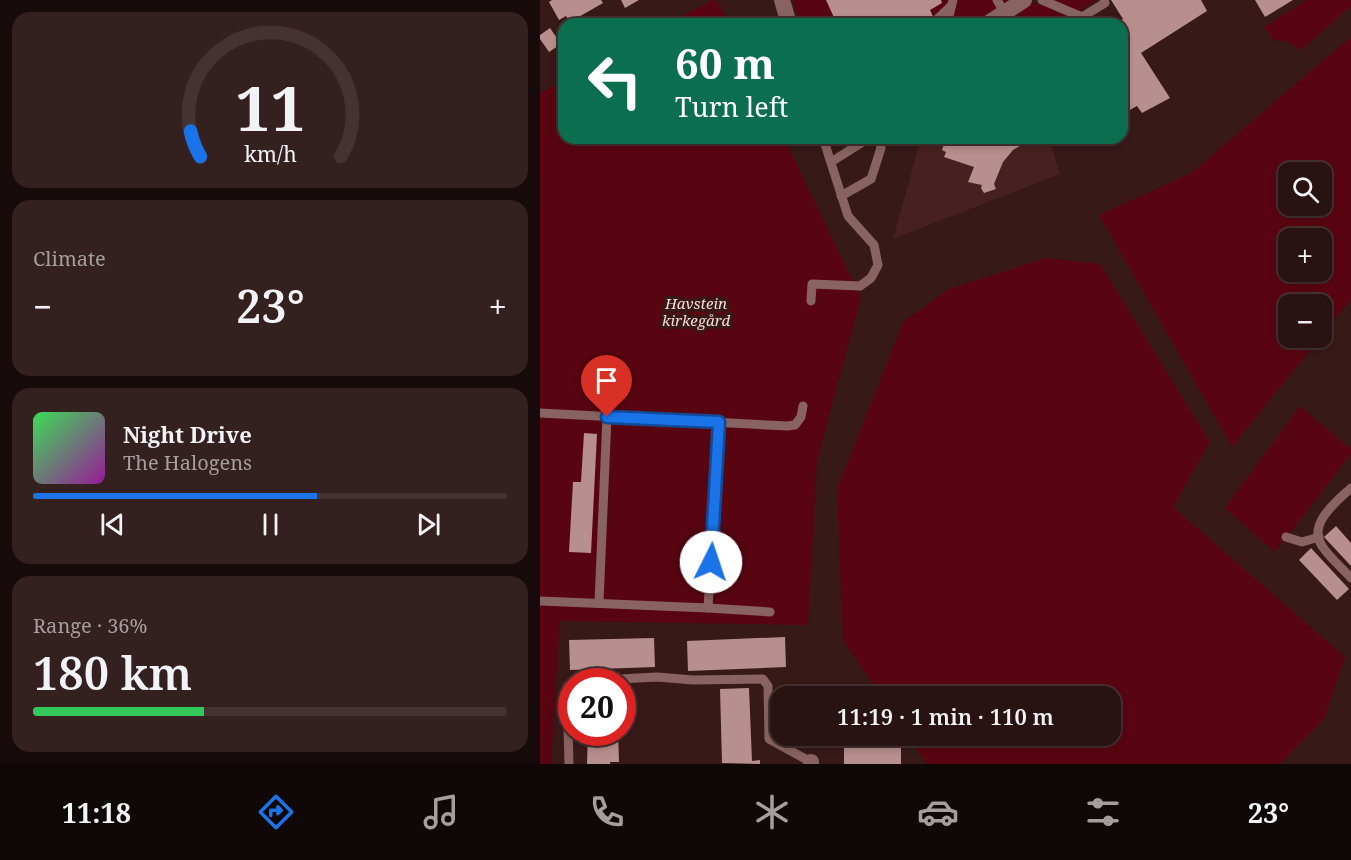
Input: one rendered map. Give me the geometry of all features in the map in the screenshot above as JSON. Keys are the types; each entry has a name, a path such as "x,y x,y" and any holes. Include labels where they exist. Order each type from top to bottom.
{"street":[{"path":"782,0 787,18"},
{"path":"1005,12 1024,0"}],"lane":[{"path":"1042,0 1082,17 1105,3 1104,0"},
{"path":"938,18 952,3"},
{"path":"948,18 952,3"},
{"path":"811,301 812,284 860,286 871,278 878,265 874,245 848,216 825,144"},
{"path":"831,162 860,144"},
{"path":"842,196 872,179 880,144"},
{"path":"540,413 787,426 795,425 801,417 803,406"},
{"path":"599,602 607,417"},
{"path":"708,608 719,422"},
{"path":"1351,488 1329,508 1318,528 1321,544 1351,578"},
{"path":"1286,537 1302,542 1319,537"},
{"path":"540,601 599,602 770,612"},
{"path":"636,678 763,679 768,686 769,740 811,763"},
{"path":"569,746 569,764"}],"shaded area":[{"path":"919,144 1051,144 1060,174 893,239"}],"green space":[{"path":"717,0 726,18 678,18"},
{"path":"793,0 1014,0 985,18 798,18"},
{"path":"1055,0 1097,0 1079,11"},
{"path":"1307,0 1351,0 1351,6 1301,50 1288,42 1273,40 1264,27"},
{"path":"1030,4 1042,5 1070,18 1019,18 1019,13"},
{"path":"1351,37 1351,299 1332,323 1332,294 1278,294 1278,348 1312,348 1232,447 1099,215 1191,173"},
{"name":"Havstein kirkegård","path":"558,83 558,144 787,144 861,298 817,460 808,625 560,621 551,764 540,764 540,93"},
{"path":"1046,258 1100,264 1210,442 1173,507 1345,657 1324,719 1280,764 927,764 915,746 1121,746 1121,686 874,686 843,640 837,489 903,322 949,289"},
{"path":"1300,406 1351,449 1351,454 1275,552 1225,508"}],"building":[{"path":"552,0 601,0 603,3 577,18 566,16 558,18 549,2"},
{"path":"621,0 639,0 625,8"},
{"path":"826,0 941,0 942,3 930,10 934,18 834,18"},
{"path":"1111,0 1201,0 1207,11 1141,53 1170,98 1142,113 1137,106 1128,111 1128,18 1122,18"},
{"path":"1255,0 1293,0 1265,17"},
{"path":"550,28 558,40 558,46 549,52 540,39 540,35"},
{"path":"944,144 1023,144 1013,150 1003,162 994,184 996,189 984,193 982,185 968,182 974,167 944,157 946,152 942,150"},
{"path":"584,433 597,434 591,553 569,552 573,482 581,482"},
{"path":"1336,526 1351,543 1351,566 1324,537"},
{"path":"1311,548 1349,589 1337,600 1299,560"},
{"path":"785,637 786,667 688,671 687,641"},
{"path":"654,638 655,667 570,668 569,640"},
{"path":"749,688 752,761 760,760 760,764 722,763 720,689"},
{"path":"588,746 618,746 619,762 587,764"},
{"path":"844,746 901,746 901,764 844,764"}],"route":[{"path":"607,417 719,422 711,562"}]}
